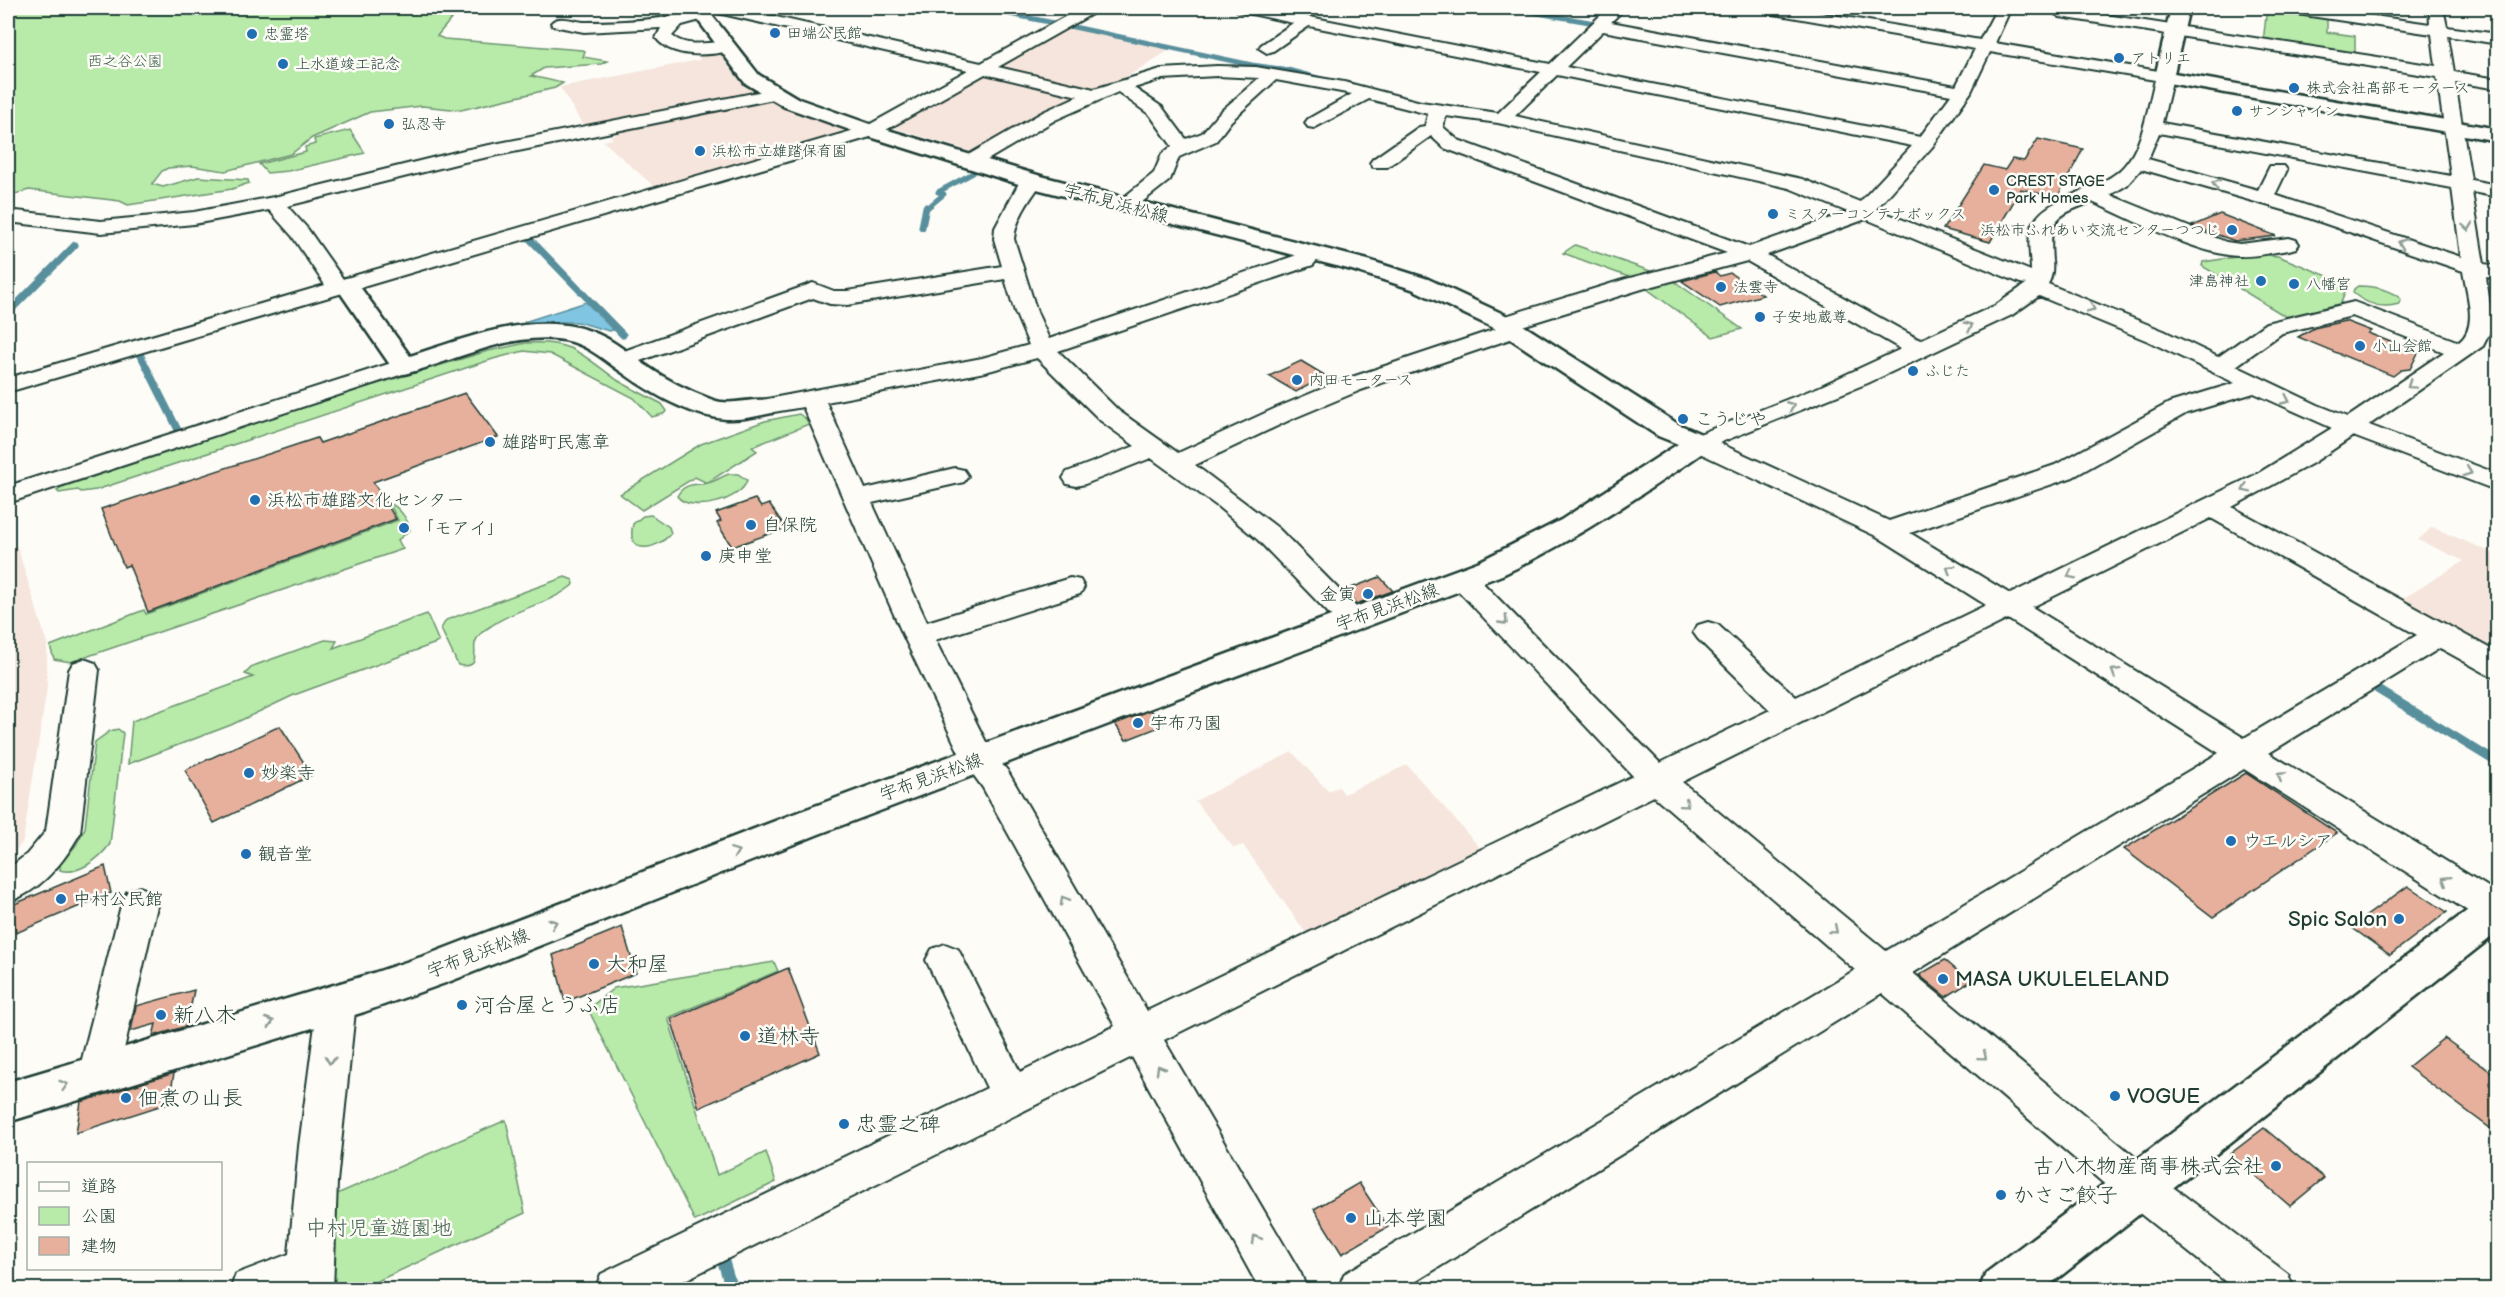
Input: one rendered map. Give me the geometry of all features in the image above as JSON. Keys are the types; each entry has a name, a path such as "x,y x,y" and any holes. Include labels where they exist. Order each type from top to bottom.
{"main road":[{"path":"2181,8 2164,77 2498,135"},
{"name":"宇布見浜松線","path":"706,10 727,47 747,73 774,94 871,131 1033,181 1360,265 1420,284 1458,300 1509,327 1668,430 1698,443"},
{"path":"343,287 404,366 500,339 548,332 581,336 651,380 704,406 724,411 762,407"},
{"name":"宇布見浜松線","path":"8,1102 337,1002 437,969 806,824 1463,579 1512,559 1550,538 1628,492 1698,443"},
{"path":"2003,1290 2497,911"}],"street":[{"path":"8,386 871,131 1092,8"},
{"path":"1243,8 1924,143"},
{"path":"1502,119 1618,8"},
{"path":"1698,443 1846,384 1919,350 2011,305 2038,284 2042,226 2056,212 2124,179 2138,162 2151,126 2164,77 1768,8"},
{"path":"1176,464 1285,413 1352,385 1509,327 1634,284 1749,254 1859,215 1924,143 1962,92 2004,8"},
{"path":"2290,8 2498,33"},
{"path":"2326,8 2351,9 2498,39"},
{"path":"617,1290 2212,507 2286,469 2475,341 2482,326 2486,271 2462,184 2436,8"},
{"path":"559,23 584,27 676,22 706,10 982,68 1093,94"},
{"path":"2060,12 2498,84"},
{"path":"1267,48 1307,20"},
{"path":"676,22 664,35 670,43 695,50 727,47"},
{"path":"1383,35 1399,23"},
{"path":"1599,25 1962,92"},
{"path":"970,162 1049,116 1093,94 1177,72 1217,70 1273,74 1438,110 1502,119 1795,183 2028,278 2349,427 2498,483"},
{"path":"1125,206 1163,176 1171,154 1209,137 1225,117 1273,74"},
{"path":"1120,86 1150,106 1183,147"},
{"path":"1314,123 1366,93"},
{"path":"8,216 115,227 194,218 274,203 453,158 774,94"},
{"path":"1438,110 1434,123 1436,131 1451,144 1749,254 1794,276 1868,324 1919,350"},
{"path":"2151,126 2498,191"},
{"path":"1380,163 1425,131 1436,131"},
{"path":"2138,162 2262,197 2486,271"},
{"path":"2262,197 2267,192 2277,170"},
{"path":"1033,181 1027,184 1003,234 1026,312 1042,349 1110,416 1226,500 1268,534 1352,620"},
{"path":"2093,195 2222,248 2241,250 2289,244"},
{"path":"274,203 343,287"},
{"path":"762,407 985,365 1042,349 1305,260 1312,253"},
{"path":"621,360 813,290 830,297 847,298 1013,271"},
{"path":"2219,367 2274,328 2354,309 2460,351"},
{"path":"8,495 404,366"},
{"path":"1888,531 2064,471 2178,408 2255,385"},
{"path":"811,397 918,635 978,759 995,778 1285,1290"},
{"path":"1698,443 1888,531 2497,911"},
{"path":"1076,478 1153,448"},
{"path":"856,499 955,476"},
{"path":"2212,507 2498,667"},
{"path":"1463,579 1656,779 2138,1186 2272,1290"},
{"path":"918,635 1070,587"},
{"path":"1708,632 1792,712"},
{"path":"1360,1290 2439,634"},
{"path":"8,888 31,872 52,852 63,833 84,670"},
{"path":"98,1075 140,902"},
{"path":"945,960 1011,1095"},
{"path":"252,1290 310,1279 315,1171 337,1002"}],"shaded area":[{"path":"1066,27 1171,49 1114,85 1093,91 998,69 997,65"},
{"path":"717,50 741,81 759,95 585,129 560,87 699,60 702,53"},
{"path":"984,72 1084,95 983,151 969,151 891,127"},
{"name":"浜松市立雄踏保育園","path":"768,100 843,128 840,135 657,189 603,141 613,139 610,136 617,134 613,130"},
{"path":"2432,527 2497,555 2497,662 2394,604 2464,561 2418,540"},
{"path":"17,546 47,643 47,688 23,841 8,861 8,550"},
{"path":"1292,752 1328,791 1339,787 1344,794 1407,765 1480,848 1306,933 1243,845 1234,848 1195,801"}],"green space":[{"name":"西之谷公園","path":"8,8 469,8 457,12 437,36 444,39 582,50 585,51 583,57 607,61 601,64 544,68 531,76 563,83 555,88 461,110 422,106 370,112 312,138 291,154 225,171 192,166 168,168 162,171 152,184 163,187 198,177 248,180 249,183 232,189 128,205 120,201 29,190 8,196"},
{"path":"2267,8 2327,15 2327,32 2355,36 2355,57 2263,42"},
{"path":"350,130 365,153 288,171 267,173 259,164 306,152 305,147 315,144 314,139"},
{"path":"1575,245 1656,273 1634,279 1563,253"},
{"path":"2256,254 2278,256 2340,281 2346,290 2339,308 2295,318 2285,316 2202,266 2203,262"},
{"path":"1671,279 1742,329 1713,337 1643,286"},
{"path":"2358,286 2381,289 2401,299 2399,304 2386,306 2374,304 2353,293"},
{"path":"526,343 555,344 576,351 617,380 662,404 667,411 652,417 634,398 550,354 524,351 493,359 96,490 59,493 57,491 65,486 360,389 488,351"},
{"path":"799,414 809,424 752,447 757,451 707,483 695,477 642,510 620,494 701,444 765,421"},
{"path":"729,474 738,474 747,480 736,494 726,499 715,503 693,504 677,496 688,486 711,482"},
{"path":"389,503 400,510 409,526 410,530 398,540 403,549 71,662 54,659 50,646 144,610 146,614 398,520"},
{"path":"651,515 669,527 671,533 658,544 638,546 632,534 633,524 643,516"},
{"path":"565,577 573,580 574,584 555,597 512,614 486,629 476,640 473,663 465,666 458,665 441,629 446,620"},
{"path":"427,614 439,642 294,695 231,725 128,764 132,721 253,677 245,674 253,666 325,640 337,641 333,648"},
{"path":"118,729 123,733 110,844 95,860 81,868 60,870 60,865 76,845 85,828 95,742 110,731"},
{"path":"774,962 778,971 668,1018 717,1175 766,1152 776,1182 695,1221 588,1009 614,988"},
{"name":"中村児童遊園地","path":"506,1120 525,1213 360,1289 329,1290 330,1197"}],"water":[{"path":"586,302 613,330 609,331 578,322 524,322"}],"building":[{"name":"CREST STAGE Park Homes","path":"2038,139 2083,149 2057,198 2021,189 1990,242 1943,229 1984,165 2005,170 2012,159 2024,161"},
{"name":"浜松市ふれあい交流センターつつじ","path":"2220,214 2276,236 2235,241 2192,226"},
{"name":"法雲寺","path":"1715,272 1720,276 1730,273 1763,295 1720,307 1682,281"},
{"name":"小山会館","path":"2345,321 2418,353 2410,369 2401,370 2393,376 2298,337 2314,328"},
{"name":"内田モータース","path":"1301,361 1326,376 1296,392 1269,376"},
{"name":"浜松市雄踏文化センター","path":"465,393 498,437 373,482 396,519 148,612 129,565 124,567 101,509 317,438 320,443"},
{"name":"自保院","path":"755,499 761,507 769,504 786,528 732,547 717,523 721,521 716,513"},
{"name":"金寅","path":"1380,577 1393,591 1356,604 1343,591"},
{"name":"宇布乃園","path":"1151,710 1162,726 1126,740 1115,724"},
{"name":"妙楽寺","path":"280,726 312,775 214,823 185,770"},
{"name":"ウエルシア","path":"2246,773 2337,833 2213,917 2124,849"},
{"name":"中村公民館","path":"105,866 111,893 16,933 12,905"},
{"name":"Spic Salon","path":"2408,886 2447,912 2390,955 2351,927"},
{"name":"大和屋","path":"622,927 636,973 565,1002 553,955"},
{"name":"MASA UKULELELAND","path":"1945,960 1970,982 1946,997 1919,975"},
{"name":"道林寺","path":"788,968 820,1053 699,1108 671,1019"},
{"name":"新八木","path":"194,990 187,1026 153,1036 156,1024 131,1031 136,1006"},
{"path":"2444,1038 2498,1077 2498,1134 2408,1067"},
{"name":"佃煮の山長","path":"174,1073 169,1103 76,1133 81,1102"},
{"name":"古八木物産商事株式会社","path":"2264,1128 2324,1178 2290,1206 2230,1154"},
{"name":"山本学園","path":"1359,1183 1388,1227 1342,1254 1314,1209"}],"waterway":[{"path":"980,8 1054,23"},
{"path":"1508,8 1595,23"},
{"path":"1069,26 1252,65 1288,70 1325,80"},
{"path":"926,209 944,194 938,192 973,173"},
{"path":"922,227 926,207"},
{"path":"529,238 623,335"},
{"path":"8,313 75,245"},
{"path":"139,352 179,432"},
{"path":"2377,689 2498,763"},
{"path":"722,1257 732,1290"}],"place":[{"name":"田端公民館","path":"775,33"},
{"name":"忠霊塔","path":"252,34"},
{"name":"アトリエ","path":"2119,58"},
{"name":"上水道竣工記念","path":"283,64"},
{"name":"株式会社髙部モータース","path":"2294,88"},
{"name":"サンシャイン","path":"2237,111"},
{"name":"弘忍寺","path":"389,124"},
{"name":"浜松市立雄踏保育園","path":"700,151"},
{"name":"CREST STAGE Park Homes","path":"1994,190"},
{"name":"ミスターコンテナボックス","path":"1773,214"},
{"name":"浜松市ふれあい交流センターつつじ","path":"2232,230"},
{"name":"津島神社","path":"2261,281"},
{"name":"八幡宮","path":"2294,284"},
{"name":"法雲寺","path":"1721,287"},
{"name":"子安地蔵尊","path":"1760,317"},
{"name":"小山会館","path":"2360,346"},
{"name":"ふじた","path":"1913,371"},
{"name":"内田モータース","path":"1297,380"},
{"name":"こうじや","path":"1683,419"},
{"name":"雄踏町民憲章","path":"490,442"},
{"name":"浜松市雄踏文化センター","path":"255,500"},
{"name":"自保院","path":"751,525"},
{"name":"「モアイ」","path":"404,528"},
{"name":"庚申堂","path":"706,556"},
{"name":"金寅","path":"1368,594"},
{"name":"宇布乃園","path":"1138,723"},
{"name":"妙楽寺","path":"249,773"},
{"name":"ウエルシア","path":"2231,841"},
{"name":"観音堂","path":"246,854"},
{"name":"中村公民館","path":"61,899"},
{"name":"Spic Salon","path":"2399,919"},
{"name":"大和屋","path":"594,964"},
{"name":"MASA UKULELELAND","path":"1943,979"},
{"name":"河合屋とうふ店","path":"462,1005"},
{"name":"新八木","path":"161,1015"},
{"name":"道林寺","path":"745,1036"},
{"name":"VOGUE","path":"2115,1096"},
{"name":"佃煮の山長","path":"126,1098"},
{"name":"忠霊之碑","path":"844,1124"},
{"name":"古八木物産商事株式会社","path":"2276,1166"},
{"name":"かさご餃子","path":"2001,1195"},
{"name":"山本学園","path":"1351,1218"}]}
